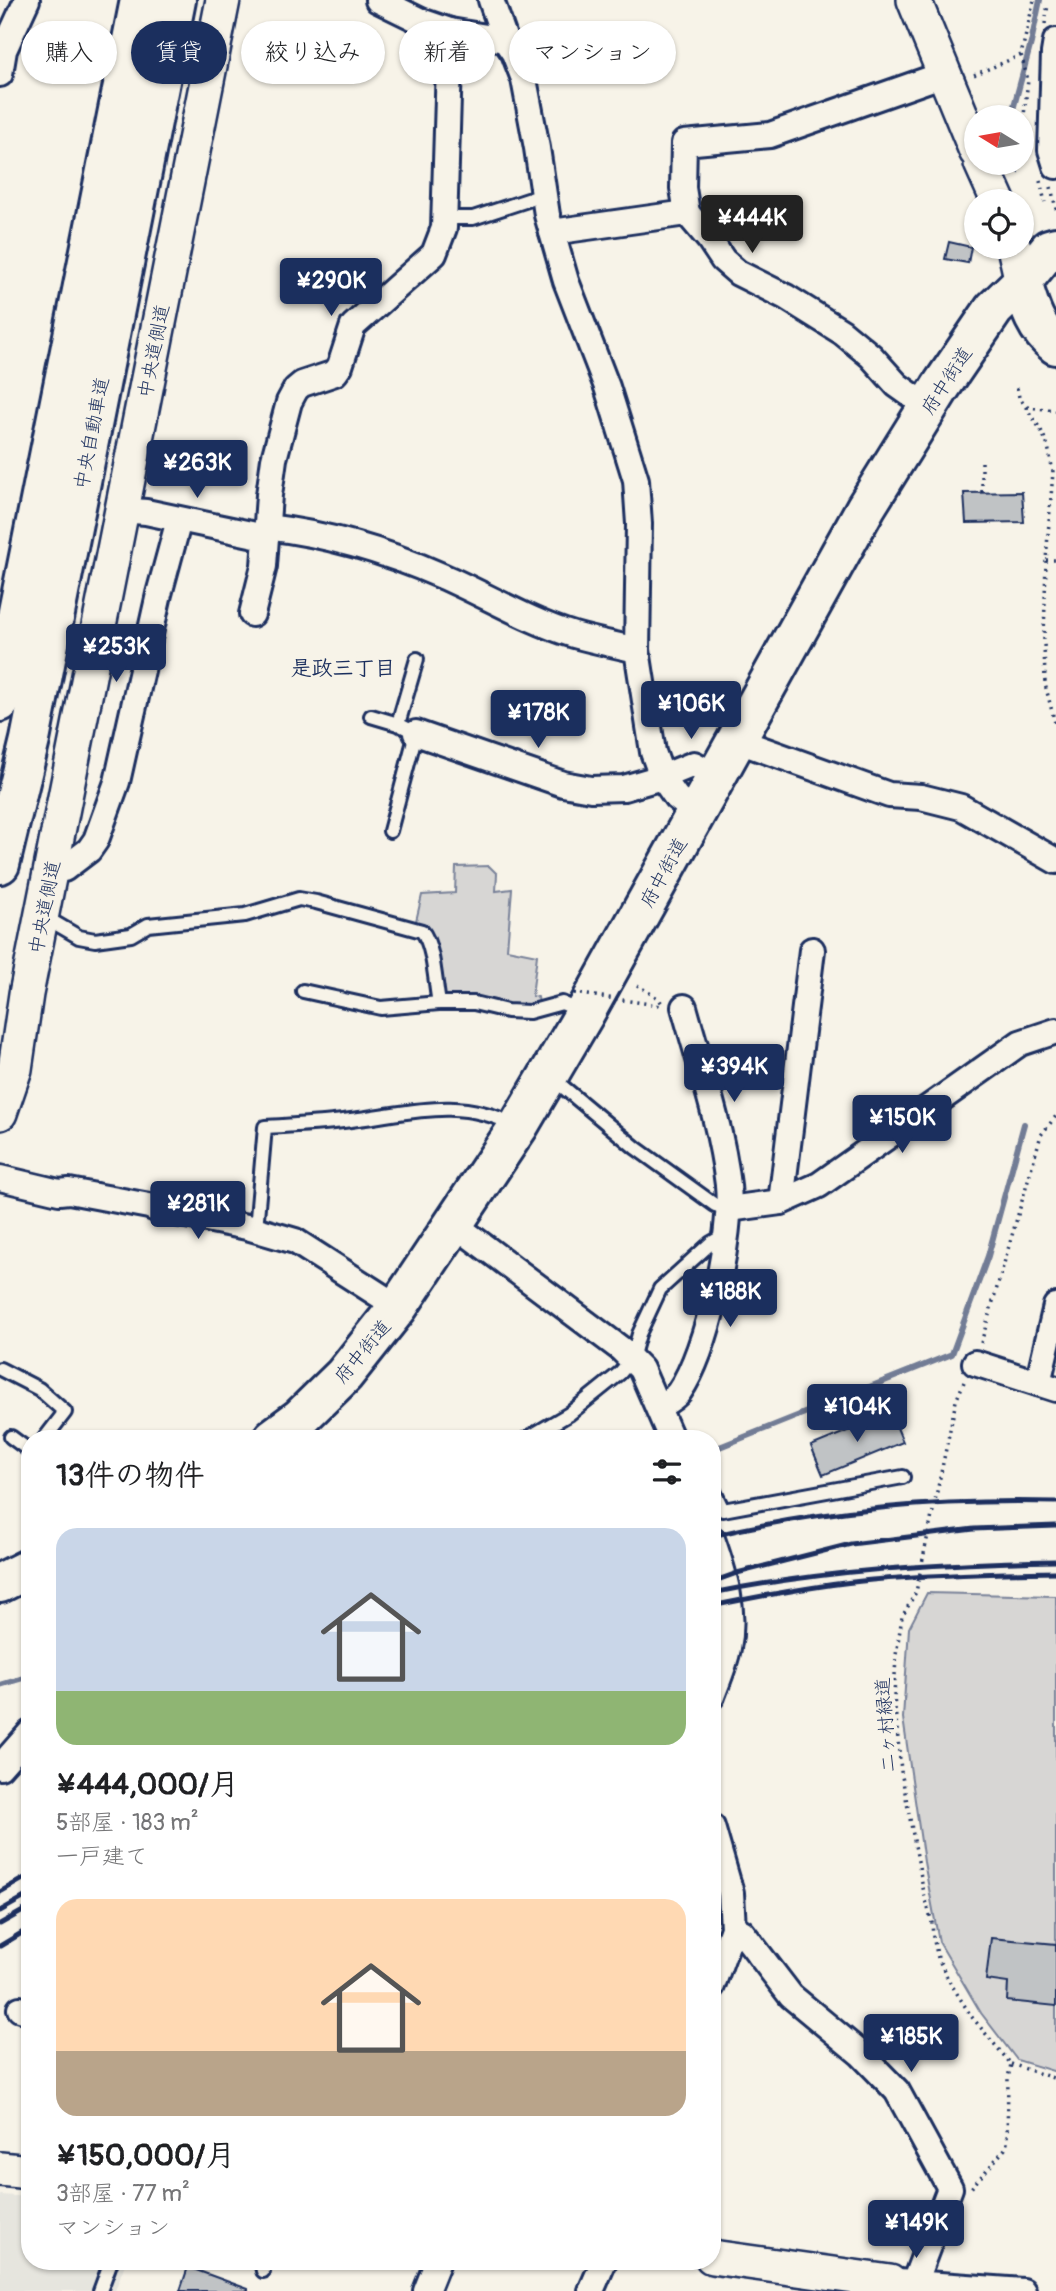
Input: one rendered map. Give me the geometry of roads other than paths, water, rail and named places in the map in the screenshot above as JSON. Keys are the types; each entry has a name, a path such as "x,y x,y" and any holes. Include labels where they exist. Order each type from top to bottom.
{"main road":[{"name":"中央自動車道","path":"0,702 140,0"},
{"name":"中央自動車道","path":"0,864 30,740 176,0"},
{"name":"府中街道","path":"284,1430 344,1375 398,1307 518,1127 549,1075 579,1003 696,813 821,585 928,407 995,309 1049,249 1056,247"},
{"path":"1031,268 1031,311 1040,328 1056,345"},
{"path":"0,1583 21,1572"}],"street":[{"path":"0,74 4,50 27,0"},
{"name":"中央道側道","path":"0,1113 15,1069 26,994 223,0"},
{"path":"378,0 421,21"},
{"path":"491,0 505,40 514,53 524,79 543,195 565,281 607,387 636,480 639,524 637,650 649,735 662,777 676,797 696,813"},
{"path":"916,1 959,75 966,105"},
{"path":"495,38 505,40"},
{"path":"1056,41 1051,150 1056,166"},
{"path":"928,407 897,385 870,356 842,332 786,297 738,273 723,260 687,213 683,188 684,143 770,135 959,75"},
{"path":"252,614 264,566 274,459 289,402 296,389 309,380 335,373 340,366 353,326 434,254 444,228 448,84"},
{"path":"552,232 687,213"},
{"path":"121,510 266,532 302,531 359,544 460,584 523,616 555,628 637,650"},
{"path":"52,866 64,869 89,850 96,840 113,794 129,737 159,594 179,520"},
{"path":"407,728 563,784 591,789 624,788 694,764 716,776"},
{"path":"736,740 889,795 921,797 961,807 1056,861"},
{"path":"781,1202 811,950"},
{"path":"658,1407 678,1394 699,1349 715,1297 729,1209 723,1152 684,1007"},
{"path":"729,1209 781,1202 820,1185 1020,1043 1056,1031"},
{"path":"0,1178 59,1192 69,1191 109,1198 256,1229 295,1241 398,1307"},
{"path":"454,1224 632,1359 641,1369 668,1430"},
{"path":"975,1363 1047,1386 1056,1306"},
{"path":"721,1567 721,1617 728,1650 721,1670"},
{"path":"0,1766 21,1743"},
{"path":"721,1859 731,1894 733,1928 721,1961"},
{"path":"733,1928 742,1932 791,1996 861,2054 897,2091 950,2188 898,2285"},
{"path":"0,2169 21,2171"},
{"path":"721,2258 898,2285 1023,2291"},
{"path":"426,2291 434,2270"},
{"path":"591,2291 600,2270"}],"lane":[{"path":"444,218 473,218 543,195"},
{"path":"390,831 417,659"},
{"path":"371,716 407,728"},
{"path":"43,916 79,937 95,940 131,935 148,925 245,915 299,899 316,902 422,931 430,948 439,1003"},
{"path":"303,991 381,1008 474,1003 507,1011 529,1012 562,1003 579,1003"},
{"path":"549,1075 636,1147 715,1205 729,1209"},
{"path":"256,1229 265,1127 349,1121 450,1108 495,1115 518,1127"},
{"path":"542,1430 569,1415 620,1373 632,1359 639,1334 660,1289 712,1243 725,1235"},
{"path":"0,1369 39,1389 65,1412 51,1430"},
{"path":"11,1437 21,1444"},
{"path":"721,1506 723,1510 904,1478"},
{"path":"100,2291 108,2270"}],"waterway":[{"path":"1014,105 1040,0"},
{"path":"721,1446 952,1354 988,1256 1024,1124"},
{"path":"0,1685 21,1679"}],"railway":[{"path":"721,1534 797,1519 883,1508 969,1502 1056,1502"},
{"path":"721,1579 851,1544 974,1529 1056,1526"},
{"path":"721,1591 883,1569 1056,1561"},
{"path":"721,1604 872,1580 1056,1572"},
{"path":"0,1892 21,1880"},
{"path":"0,1911 21,1899"},
{"path":"0,1924 21,1912"},
{"path":"0,1946 21,1933"}],"district":[{"name":"是政三丁目","path":"343,668"}]}
